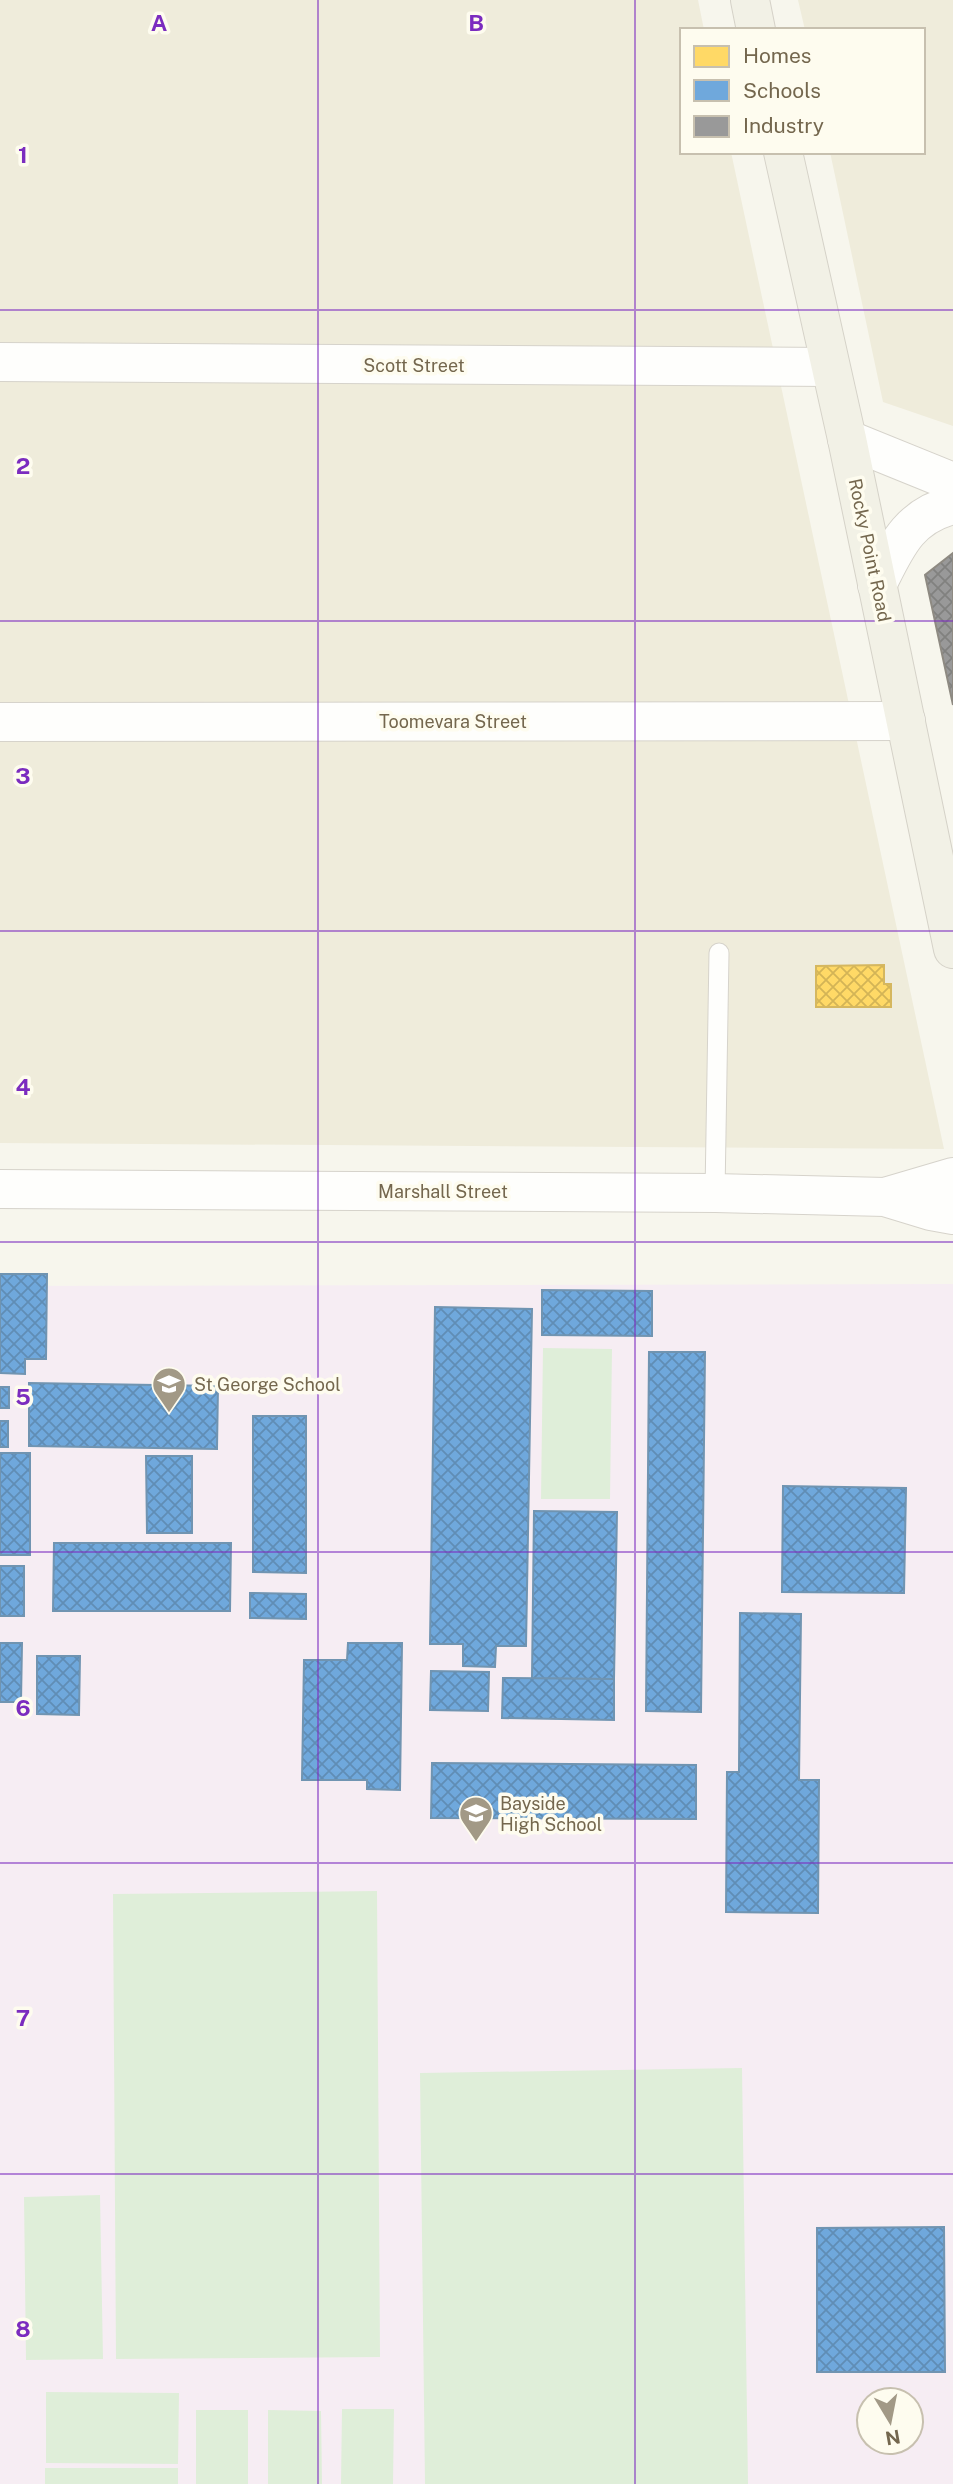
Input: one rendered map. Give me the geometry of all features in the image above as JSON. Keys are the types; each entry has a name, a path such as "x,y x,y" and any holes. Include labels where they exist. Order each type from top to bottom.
{"main road":[{"path":"750,0 756,28"},
{"name":"Rocky Point Road","path":"783,154 847,439 953,949"}],"street":[{"name":"Scott Street","path":"0,362 829,367"},
{"path":"847,439 953,482"},
{"path":"877,585 897,544 915,523 939,509 953,505"},
{"name":"Toomevara Street","path":"0,722 906,721"},
{"name":"Marshall Street","path":"0,1189 715,1193 885,1197 953,1177"},
{"name":"Marshall Street","path":"885,1197 953,1215"}],"lane":[{"path":"715,1193 719,953"}],"shaded area":[{"path":"0,0 698,0 704,28 680,28 680,154 731,154 944,1149 0,1143"},
{"path":"798,0 953,0 953,426 883,402 830,154 925,154 925,28 805,28"},
{"name":"Bayside High School","path":"953,1284 953,2484 0,2484 0,1286"}],"green space":[{"path":"543,1348 612,1349 610,1499 541,1499"},
{"path":"377,1891 380,2357 116,2359 113,1894"},
{"path":"742,2068 748,2484 425,2484 420,2073"},
{"path":"100,2195 103,2359 26,2360 24,2197"},
{"path":"46,2392 179,2393 178,2464 46,2463"},
{"path":"342,2409 394,2409 393,2484 341,2484"},
{"path":"196,2410 248,2410 248,2484 196,2484"},
{"path":"268,2410 321,2411 322,2484 268,2484"},
{"path":"45,2468 178,2468 178,2484 45,2484"}],"building: Homes":[{"path":"884,965 884,984 891,984 891,1007 816,1007 816,966"}],"building: Schools":[{"path":"0,1274 47,1274 46,1359 25,1359 25,1374 0,1373"},
{"path":"542,1290 652,1291 652,1336 542,1335"},
{"path":"435,1307 532,1309 526,1646 496,1646 495,1667 463,1666 463,1644 430,1644"},
{"path":"649,1352 705,1352 701,1712 646,1711"},
{"path":"29,1383 218,1386 217,1449 29,1446"},
{"path":"0,1387 9,1387 9,1408 0,1408"},
{"path":"253,1416 306,1416 306,1573 253,1572"},
{"path":"0,1421 8,1421 8,1447 0,1447"},
{"path":"0,1453 30,1453 30,1555 0,1555"},
{"path":"146,1456 192,1456 192,1533 147,1533"},
{"path":"783,1486 906,1488 904,1593 782,1592"},
{"path":"534,1511 617,1512 614,1679 532,1678"},
{"path":"54,1543 231,1543 230,1611 53,1611"},
{"path":"0,1566 24,1566 24,1616 0,1616"},
{"path":"250,1593 306,1594 306,1619 250,1618"},
{"path":"740,1613 801,1614 799,1780 819,1780 818,1913 726,1912 727,1772 739,1772"},
{"path":"0,1643 22,1643 21,1702 0,1702"},
{"path":"348,1643 402,1643 400,1790 367,1789 367,1780 302,1780 304,1660 347,1660"},
{"path":"37,1656 80,1656 79,1715 37,1714"},
{"path":"431,1671 489,1672 488,1711 430,1710"},
{"path":"503,1678 614,1679 614,1720 502,1718"},
{"path":"432,1763 696,1765 696,1819 431,1818"},
{"path":"944,2227 945,2372 817,2372 817,2228"}],"building: Industry":[{"path":"953,553 953,705 925,575"}],"place":[{"name":"St George School","path":"169,1414"},
{"name":"Bayside High School","path":"476,1843"}]}
